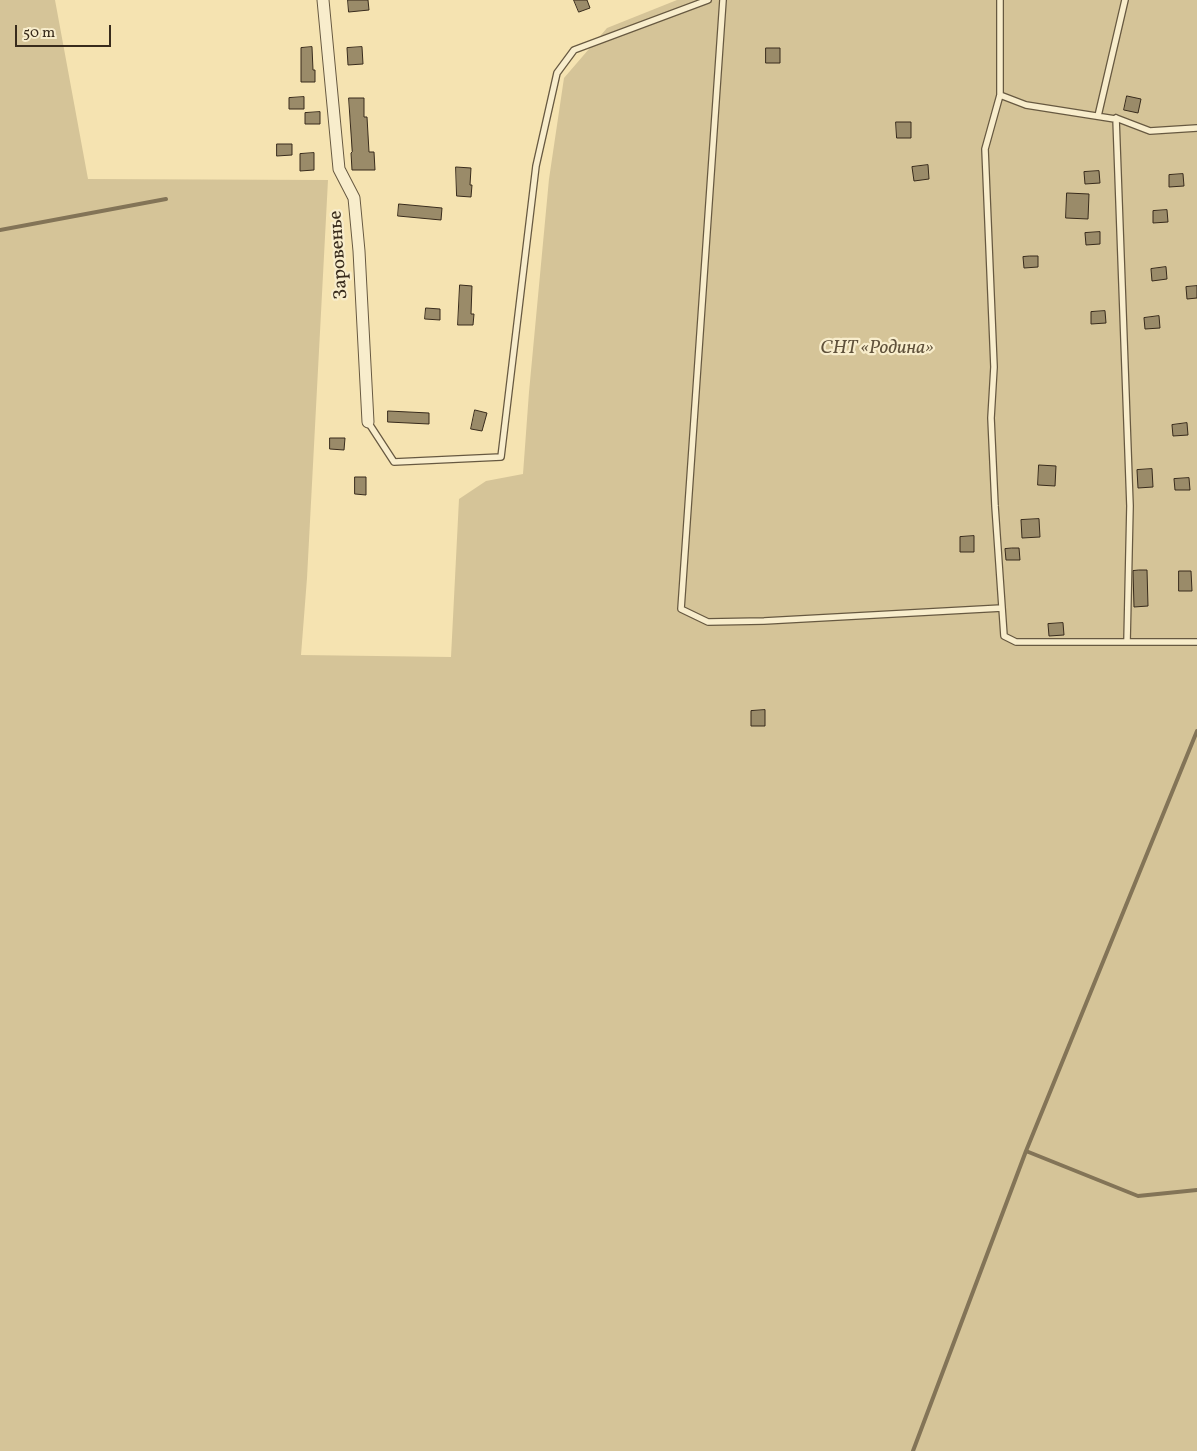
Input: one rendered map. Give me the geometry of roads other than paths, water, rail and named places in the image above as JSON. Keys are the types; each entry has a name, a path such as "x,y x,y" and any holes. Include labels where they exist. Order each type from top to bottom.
{"street":[{"name":"Заровенье","path":"323,0 339,169 354,198 359,251 368,422"}],"lane":[{"path":"368,422 394,462 501,457 536,166 557,73 574,50 708,0"},
{"path":"723,0 681,609 708,622 1002,608"},
{"path":"1000,0 1000,96 985,149 994,367 991,418 1004,636 1016,642 1197,642"},
{"path":"1098,116 1125,0"},
{"path":"1000,96 1026,106 1116,118 1150,131 1197,128"},
{"path":"1116,118 1130,506 1127,642"}],"waterway":[{"path":"0,230 166,199"},
{"path":"1197,731 1026,1151 1138,1196 1197,1190"},
{"path":"913,1451 1026,1151"}],"park label":[{"name":"СНТ «Родина»","path":"877,350"}]}
